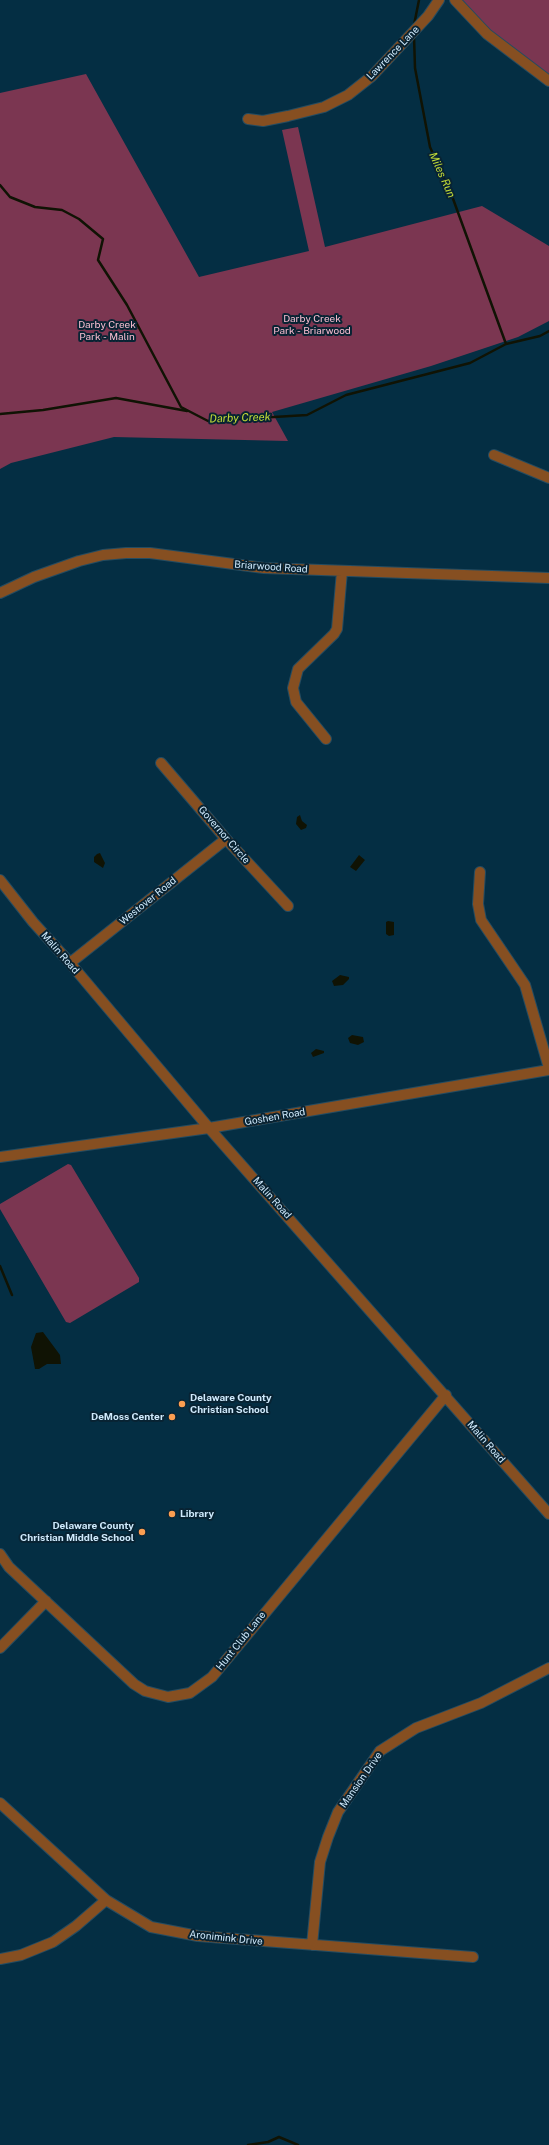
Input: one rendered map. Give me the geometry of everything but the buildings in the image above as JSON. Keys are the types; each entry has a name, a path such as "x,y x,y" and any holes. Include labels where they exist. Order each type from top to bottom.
{"street":[{"name":"Lawrence Lane","path":"248,119 263,121 288,116 324,107 348,95 372,76 428,16 439,0"},
{"path":"455,0 487,34 549,81"},
{"path":"494,455 549,478"},
{"name":"Briarwood Road","path":"0,593 34,577 80,561 103,556 150,553 264,568 549,578"},
{"path":"326,739 296,702 293,688 298,669 334,634 339,617 342,570"},
{"name":"Governor Circle","path":"161,763 226,839 288,906"},
{"name":"Westover Road","path":"70,963 226,839"},
{"path":"480,872 478,904 481,920 525,986 549,1069"},
{"name":"Malin Road","path":"0,880 32,922 70,963 209,1128 446,1395 549,1514"},
{"name":"Goshen Road","path":"0,1157 209,1128 549,1069"},
{"name":"Hunt Club Lane","path":"0,1554 9,1567 134,1684 145,1691 168,1697 190,1693 212,1678 446,1395"},
{"path":"0,1648 46,1602"},
{"name":"Mansion Drive","path":"312,1945 320,1862 328,1837 338,1812 380,1751 416,1728 481,1702 549,1668"},
{"name":"Aronimink Drive","path":"0,1803 106,1900 151,1927 198,1936 473,1957"},
{"path":"0,1959 21,1955 53,1942 76,1926 106,1900"}],"green space":[{"path":"455,0 549,0 549,81"},
{"path":"86,74 199,277 309,251 282,130 298,127 325,247 482,206 549,246 549,321 518,337 431,366 272,412 288,441 114,437 11,463 0,469 0,93"},
{"path":"68,1164 71,1165 139,1278 139,1282 70,1323 66,1322 0,1209 0,1204"}],"shaded area":[{"path":"300,815 302,821 307,825 306,828 301,830 296,824 297,817"},
{"path":"100,853 105,863 103,868 94,862 94,857"},
{"path":"359,855 365,860 356,871 350,867"},
{"path":"386,922 394,922 394,935 389,936 386,934"},
{"path":"340,975 349,977 349,979 343,985 334,986 332,981"},
{"path":"352,1035 363,1037 364,1042 358,1045 350,1043 348,1038"},
{"path":"316,1049 324,1051 324,1053 313,1057 311,1053"},
{"path":"43,1332 60,1355 61,1364 47,1364 39,1369 35,1369 31,1347 36,1333"}],"waterway":[{"name":"Miles Run","path":"414,25 419,0"},
{"name":"Miles Run","path":"414,36 415,68 430,147 452,196 506,344"},
{"name":"Darby Creek","path":"0,185 10,197 35,207 62,210 79,219 103,239 98,260 127,305 181,407 208,421 307,415 346,395 470,363 506,344 540,336 549,331"},
{"path":"0,414 43,410 116,398 187,411"},
{"path":"0,1266 12,1295"},
{"path":"248,2145 268,2142 279,2137 298,2145"}],"place":[{"name":"Delaware County Christian School","path":"182,1404"},
{"name":"DeMoss Center","path":"172,1417"},
{"name":"Library","path":"172,1514"},
{"name":"Delaware County Christian Middle School","path":"142,1532"}],"park label":[{"name":"Darby Creek Park - Briarwood","path":"312,324"},
{"name":"Darby Creek Park - Malin","path":"107,330"}]}
